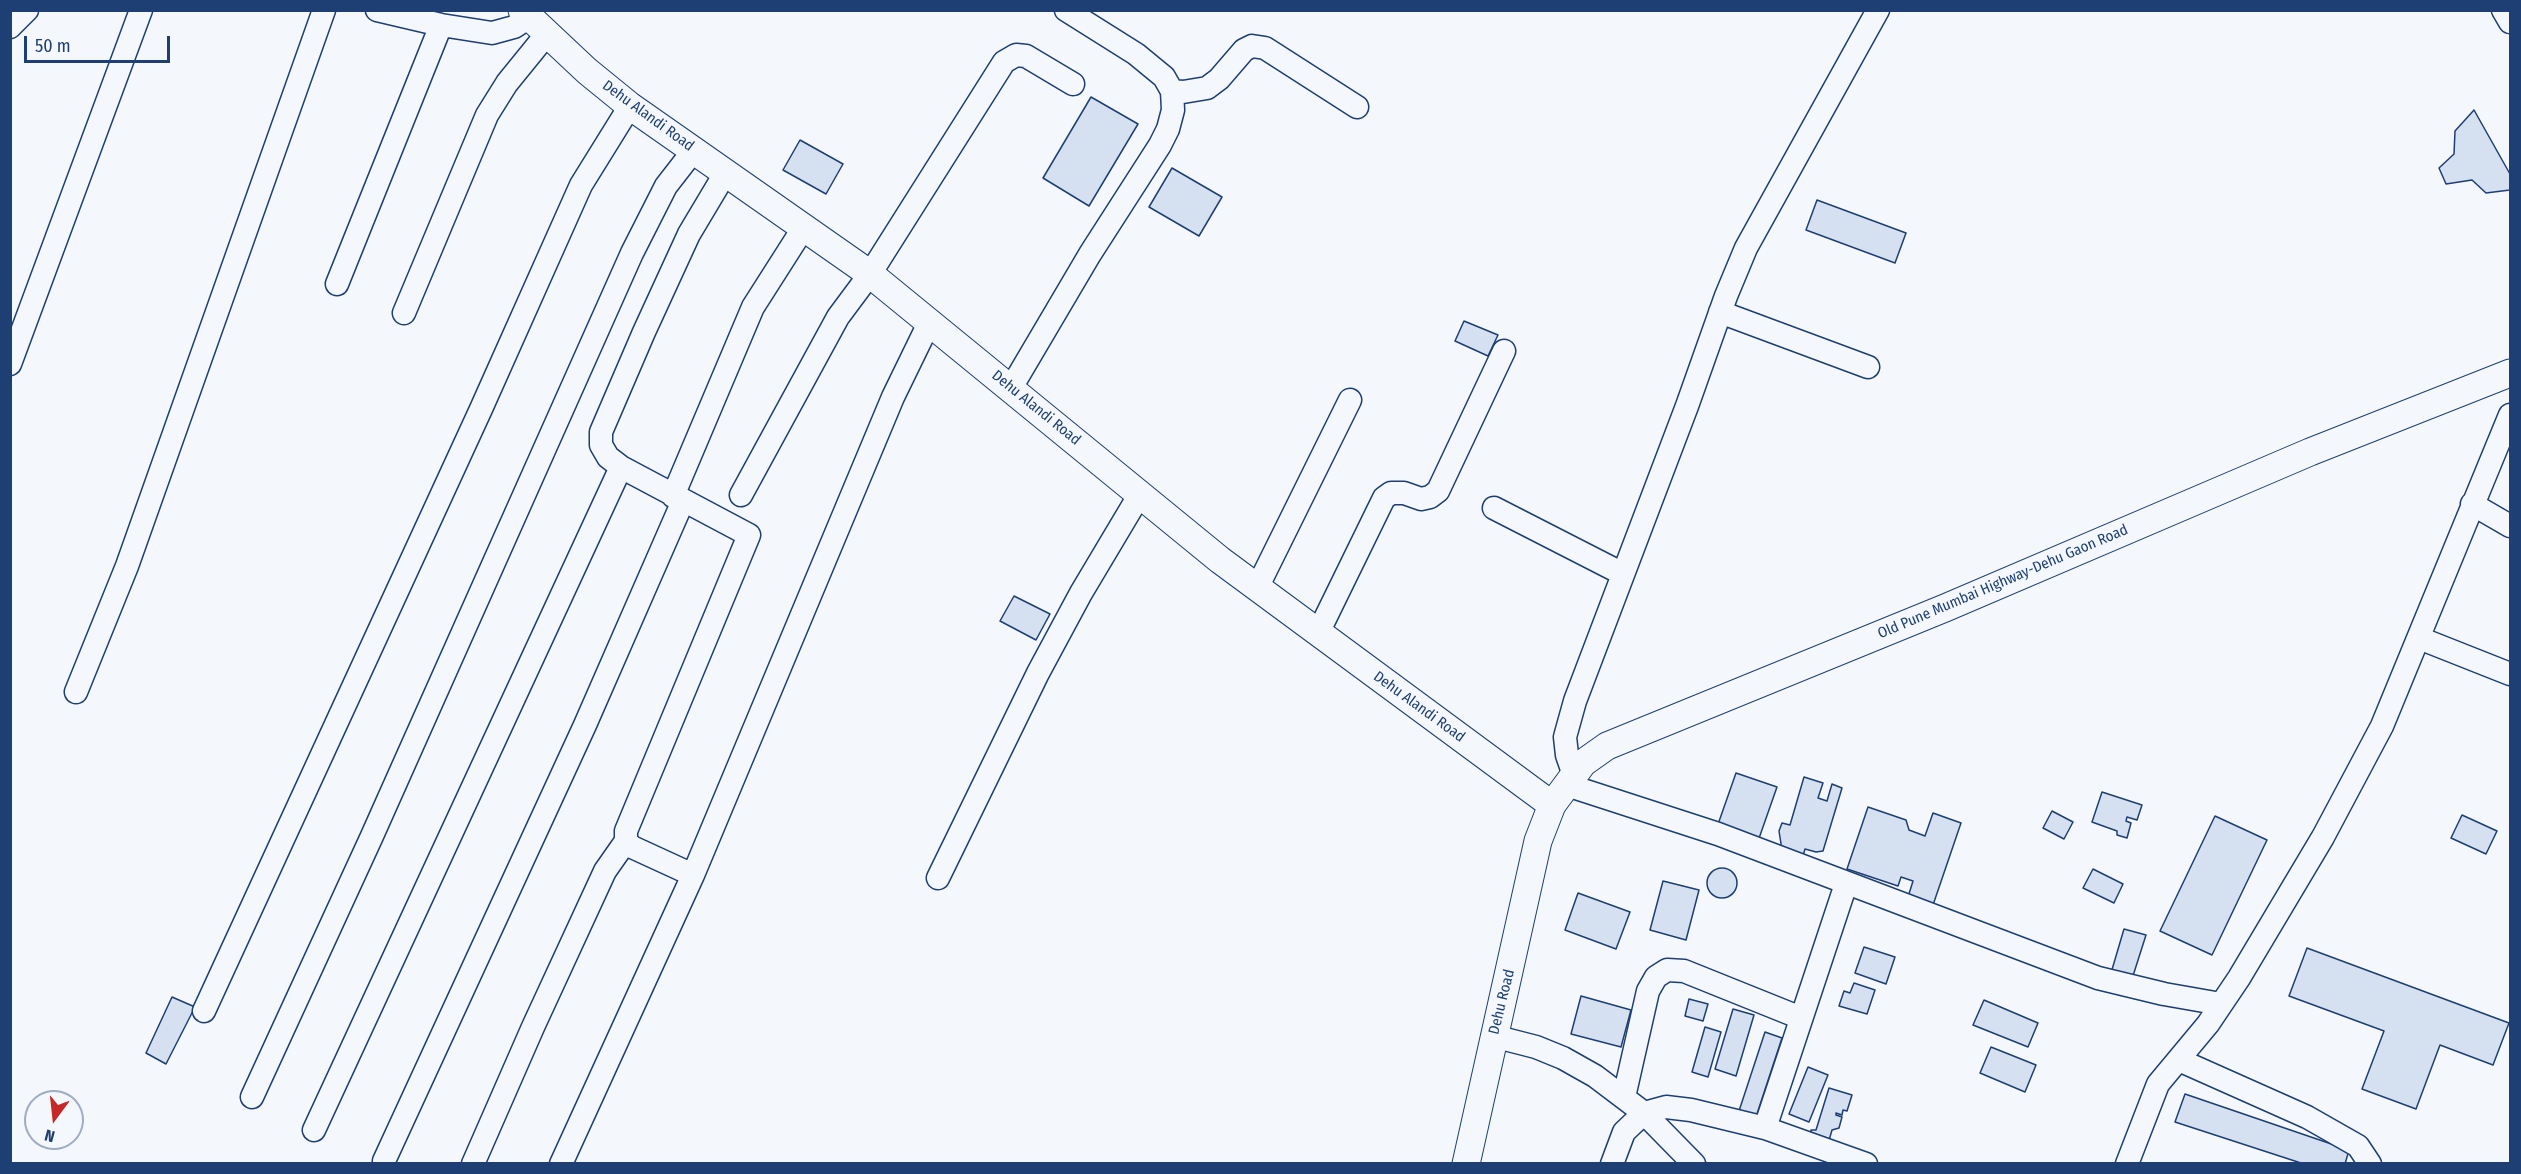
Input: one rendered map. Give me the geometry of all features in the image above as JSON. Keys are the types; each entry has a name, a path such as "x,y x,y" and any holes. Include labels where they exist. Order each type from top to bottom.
{"main road":[{"name":"Dehu Alandi Road","path":"532,21 630,106 870,274 1257,588 1317,633 1564,788"},
{"name":"Old Pune Mumbai Highway-Dehu Gaon Road","path":"1538,841 1564,788 1583,763 1607,746 1945,608 2310,452 2511,373"},
{"name":"Dehu Road","path":"1466,1164 1538,841"}],"street":[{"path":"10,27 27,10"},
{"path":"10,364 141,10"},
{"path":"76,692 131,556 324,10"},
{"path":"377,10 441,25 492,33 532,21"},
{"path":"1011,388 1090,254 1160,145 1168,129 1173,110 1172,91 1164,76 1066,10"},
{"path":"1878,10 1746,249 1720,312 1568,721 1565,737 1567,755 1564,788 1718,834 2098,978 2164,994 2221,1004"},
{"path":"2503,10 2511,22"},
{"path":"404,313 487,115 507,83 532,21"},
{"path":"337,284 441,25"},
{"path":"1172,91 1183,92 1207,88 1219,79 1244,50 1252,46 1265,48 1357,107"},
{"path":"741,495 838,317 870,274 1004,62 1016,55 1026,56 1073,84"},
{"path":"204,1011 471,431 581,185 630,106"},
{"path":"252,1097 377,825 632,253 666,186 694,150"},
{"path":"473,1164 532,1027 605,871 626,841 626,831 749,535 621,467 609,457 601,445 606,419 689,234 726,172"},
{"path":"384,1161 580,735 678,498 753,307 804,227"},
{"path":"1720,312 1868,367"},
{"path":"561,1164 693,875 892,397 929,323"},
{"path":"1317,633 1384,498 1391,493 1421,499 1430,497 1438,491 1504,351"},
{"path":"1257,588 1350,400"},
{"path":"2127,1164 2158,1084 2208,1024 2257,948 2349,789 2382,726 2472,504 2511,416"},
{"path":"314,1130 621,467"},
{"path":"938,878 1038,673 1081,593 1140,494"},
{"path":"2472,504 2511,526"},
{"path":"1494,508 1623,574"},
{"path":"2419,638 2511,674"},
{"path":"626,841 645,854 693,875"},
{"path":"1765,1128 1846,884"},
{"path":"1624,1098 1648,991 1656,977 1667,970 1684,971 1801,1018"},
{"path":"1493,1036 1536,1047 1563,1058 1595,1076 1644,1113 1694,1164"},
{"path":"2179,1060 2307,1117 2358,1146 2372,1163"},
{"path":"1611,1164 1624,1132 1644,1113 1666,1107 1765,1128 1866,1164"}],"building":[{"path":"1091,97 1138,124 1089,206 1043,178"},
{"path":"2474,110 2510,174 2510,190 2486,193 2472,180 2446,184 2439,168 2454,154 2455,131"},
{"path":"800,140 843,164 826,194 783,170"},
{"path":"1172,168 1222,197 1199,236 1149,207"},
{"path":"1817,200 1906,233 1895,263 1806,230"},
{"path":"1464,321 1498,335 1488,356 1455,341"},
{"path":"1014,596 1050,614 1036,640 1000,621"},
{"path":"1736,773 1777,787 1757,844 1716,830"},
{"path":"1804,777 1823,783 1818,798 1827,801 1832,784 1842,788 1823,851 1805,849 1803,856 1782,850 1779,831 1782,823 1790,825"},
{"path":"2102,792 2142,805 2137,820 2127,817 2126,821 2131,823 2127,838 2117,835 2117,831 2092,822"},
{"path":"1868,807 1906,820 1909,830 1925,836 1933,813 1961,823 1933,905 1908,897 1913,881 1901,877 1898,886 1847,869"},
{"path":"2052,811 2073,822 2064,839 2043,828"},
{"path":"2462,815 2497,831 2486,854 2451,838"},
{"path":"2215,816 2267,840 2212,955 2160,931"},
{"path":"1722,868 1733,872 1737,883 1733,894 1722,898 1711,894 1707,883 1711,872"},
{"path":"2093,869 2123,884 2114,903 2083,888"},
{"path":"1663,881 1699,890 1686,940 1650,930"},
{"path":"1578,893 1630,912 1616,949 1565,930"},
{"path":"2124,929 2146,935 2132,979 2111,973"},
{"path":"1864,947 1895,957 1886,984 1855,973"},
{"path":"2307,948 2509,1023 2493,1065 2440,1045 2416,1109 2362,1089 2384,1031 2289,996"},
{"path":"1854,983 1875,990 1867,1014 1839,1006 1844,991 1850,993"},
{"path":"1581,996 1631,1010 1621,1047 1571,1034"},
{"path":"172,997 195,1007 166,1064 146,1053"},
{"path":"1689,999 1708,1004 1703,1021 1685,1016"},
{"path":"1984,1000 2038,1023 2028,1047 1973,1025"},
{"path":"1733,1009 1754,1015 1736,1076 1715,1069"},
{"path":"1705,1027 1721,1032 1708,1077 1692,1072"},
{"path":"1765,1032 1782,1038 1756,1117 1739,1111"},
{"path":"1991,1047 2036,1065 2025,1092 1980,1073"},
{"path":"1808,1067 1828,1075 1809,1122 1789,1114"},
{"path":"1829,1088 1852,1095 1847,1111 1843,1110 1842,1115 1836,1113 1842,1117 1839,1128 1832,1130 1828,1144 1811,1135 1811,1130 1816,1130"},
{"path":"2185,1094 2349,1150 2345,1164 2304,1164 2175,1122"}]}
